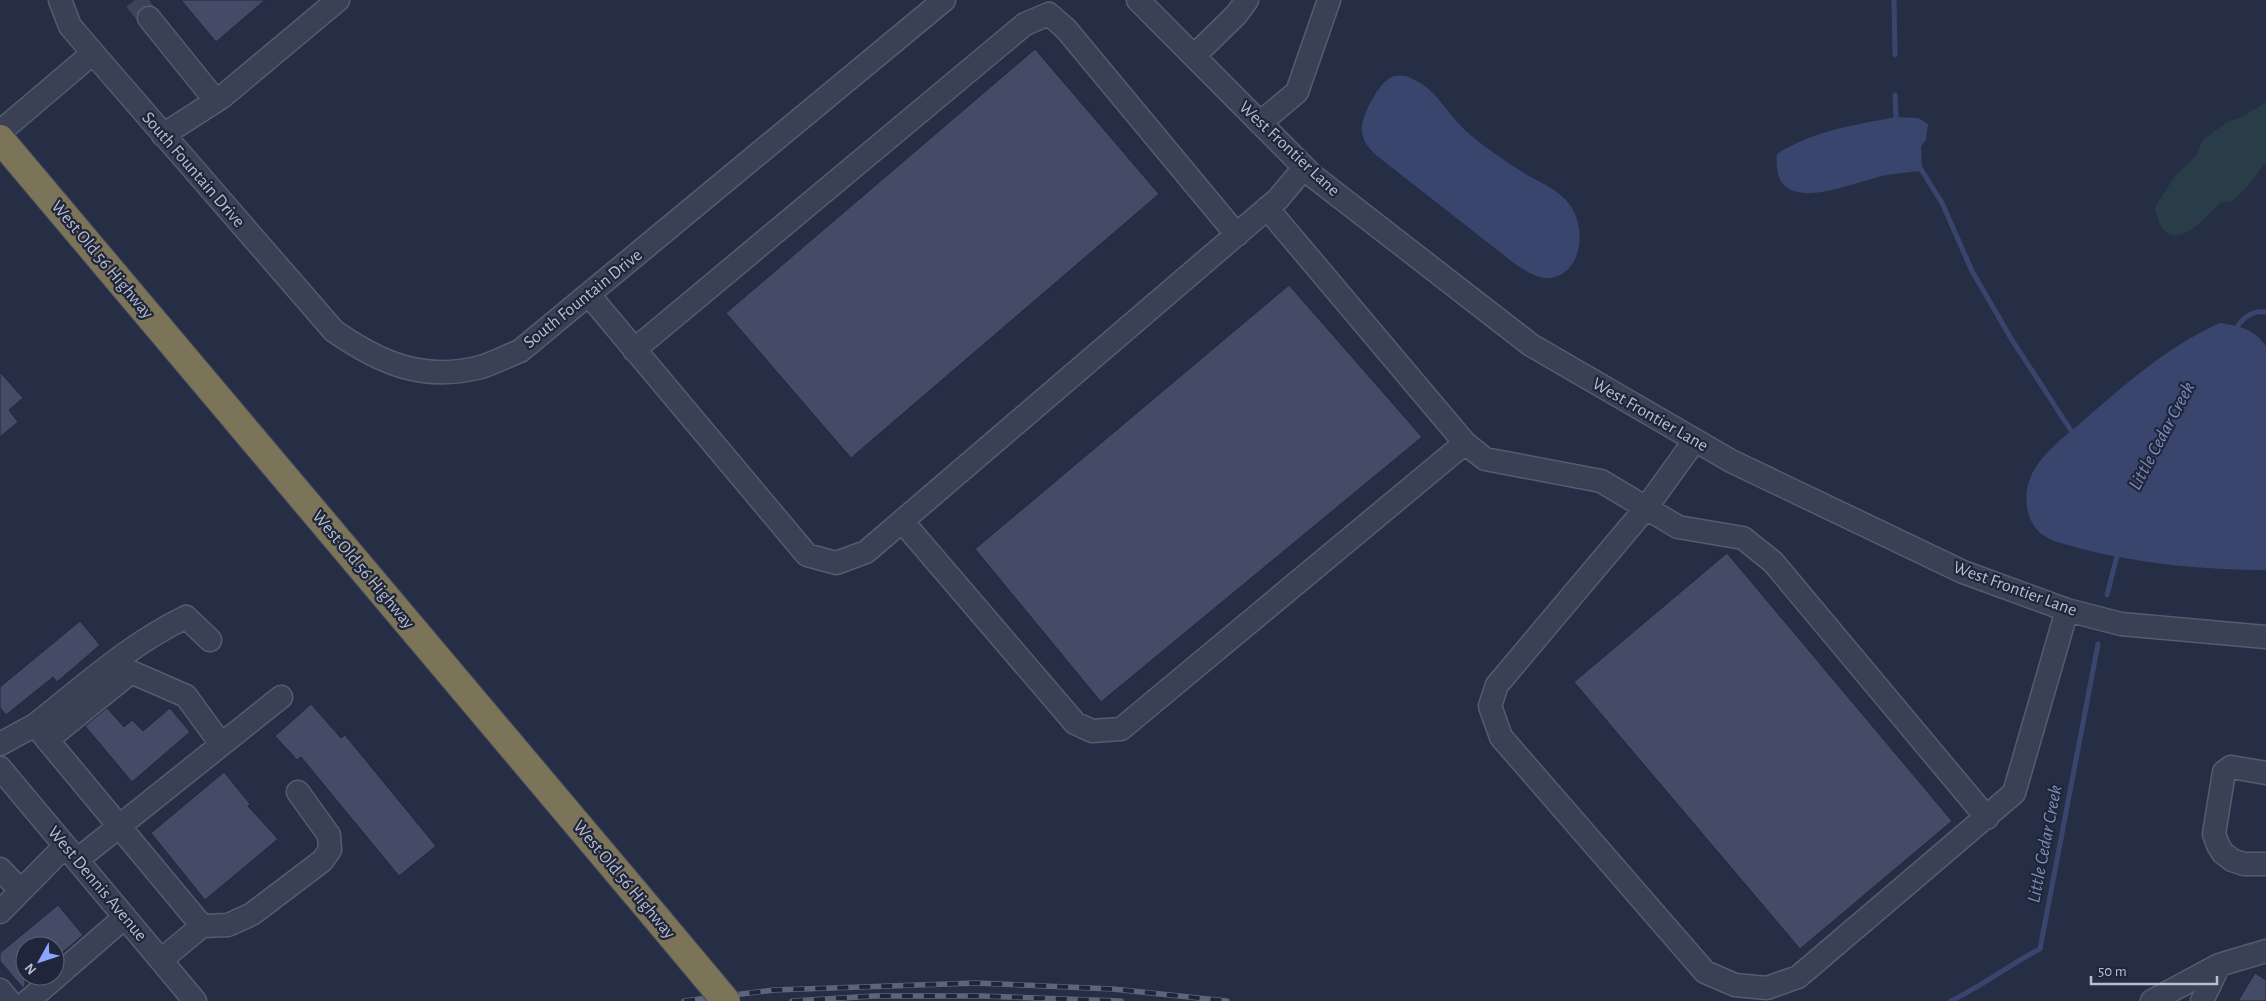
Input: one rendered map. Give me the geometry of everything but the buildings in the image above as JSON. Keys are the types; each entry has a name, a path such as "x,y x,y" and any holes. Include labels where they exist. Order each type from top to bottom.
{"highway":[{"name":"West Old 56 Highway","path":"0,139 726,1001"}],"street":[{"name":"South Fountain Drive","path":"60,0 70,26 334,331 362,351 388,363 418,371 451,372 481,367 520,351 944,0"},
{"path":"163,135 216,101 338,0"},
{"name":"West Frontier Lane","path":"1138,0 1304,168 1531,345 1731,461 1911,548 2009,591 2067,610 2121,624 2266,637"},
{"path":"1194,56 1236,15 1247,0"},
{"path":"1260,123 1297,92 1329,0"},
{"path":"634,350 1025,24 1049,14 1066,29 1237,235"},
{"path":"150,18 216,101"},
{"path":"0,132 93,53"},
{"path":"589,295 806,555 836,563 866,552 1268,208 1304,168"},
{"path":"1268,208 1465,443 1485,459 1602,481 1678,527 1743,538 1772,562 1986,818"},
{"path":"1695,440 1646,508 1497,686 1490,706 1501,737 1705,972 1735,985 1767,988 1798,977 2014,793 2067,610"},
{"path":"902,521 1075,723 1092,731 1121,729 1465,443"},
{"path":"41,733 139,643 178,621 186,617 210,640"},
{"path":"0,744 41,733 131,672 186,696 221,744"},
{"path":"0,912 21,891 71,853 119,826 281,697"},
{"path":"41,733 202,926"},
{"path":"2266,773 2231,767 2224,772 2214,834 2224,853 2232,860 2244,864 2266,864"},
{"name":"West Dennis Avenue","path":"0,768 195,1001"},
{"path":"161,960 202,926 228,925 252,914 322,861 330,850 329,835 298,792"},
{"path":"0,869 21,891"},
{"path":"28,1001 125,917"},
{"path":"2152,1001 2219,964 2266,951"},
{"path":"2202,1001 2219,964"},
{"path":"0,990 9,1001"}],"shaded area":[{"path":"2266,102 2266,162 2247,187 2232,201 2220,203 2193,228 2183,234 2174,235 2166,232 2160,223 2155,207 2175,176 2196,156 2203,140 2227,122 2242,117"}],"water":[{"path":"1393,76 1406,76 1421,84 1437,97 1462,127 1481,144 1561,195 1569,204 1575,213 1578,224 1579,248 1569,268 1561,275 1550,278 1536,276 1515,264 1376,155 1365,142 1362,126 1375,94 1385,81"},
{"path":"1896,117 1918,118 1928,124 1926,140 1921,146 1922,171 1887,175 1817,193 1800,193 1786,187 1778,175 1777,154 1790,146 1819,134"},
{"path":"2220,323 2246,329 2266,346 2266,570 2220,569 2127,559 2066,545 2049,539 2040,533 2030,519 2027,494 2030,478 2044,456 2062,438 2147,367 2182,343"}],"waterway":[{"path":"1894,0 1895,55"},
{"path":"1895,95 1898,122"},
{"path":"1919,166 1942,203 1972,271 2012,340 2074,435"},
{"name":"Little Cedar Creek","path":"2235,330 2248,316 2256,312 2266,312"},
{"name":"Little Cedar Creek","path":"2107,595 2118,552"},
{"name":"Little Cedar Creek","path":"1951,1001 2040,949 2098,644"}],"tunnel":[{"path":"135,0 149,18"}],"railway":[{"path":"684,1001 774,990 976,983 1113,989 1227,1001"},
{"path":"792,1001 875,996 980,996 1121,1001"}]}
